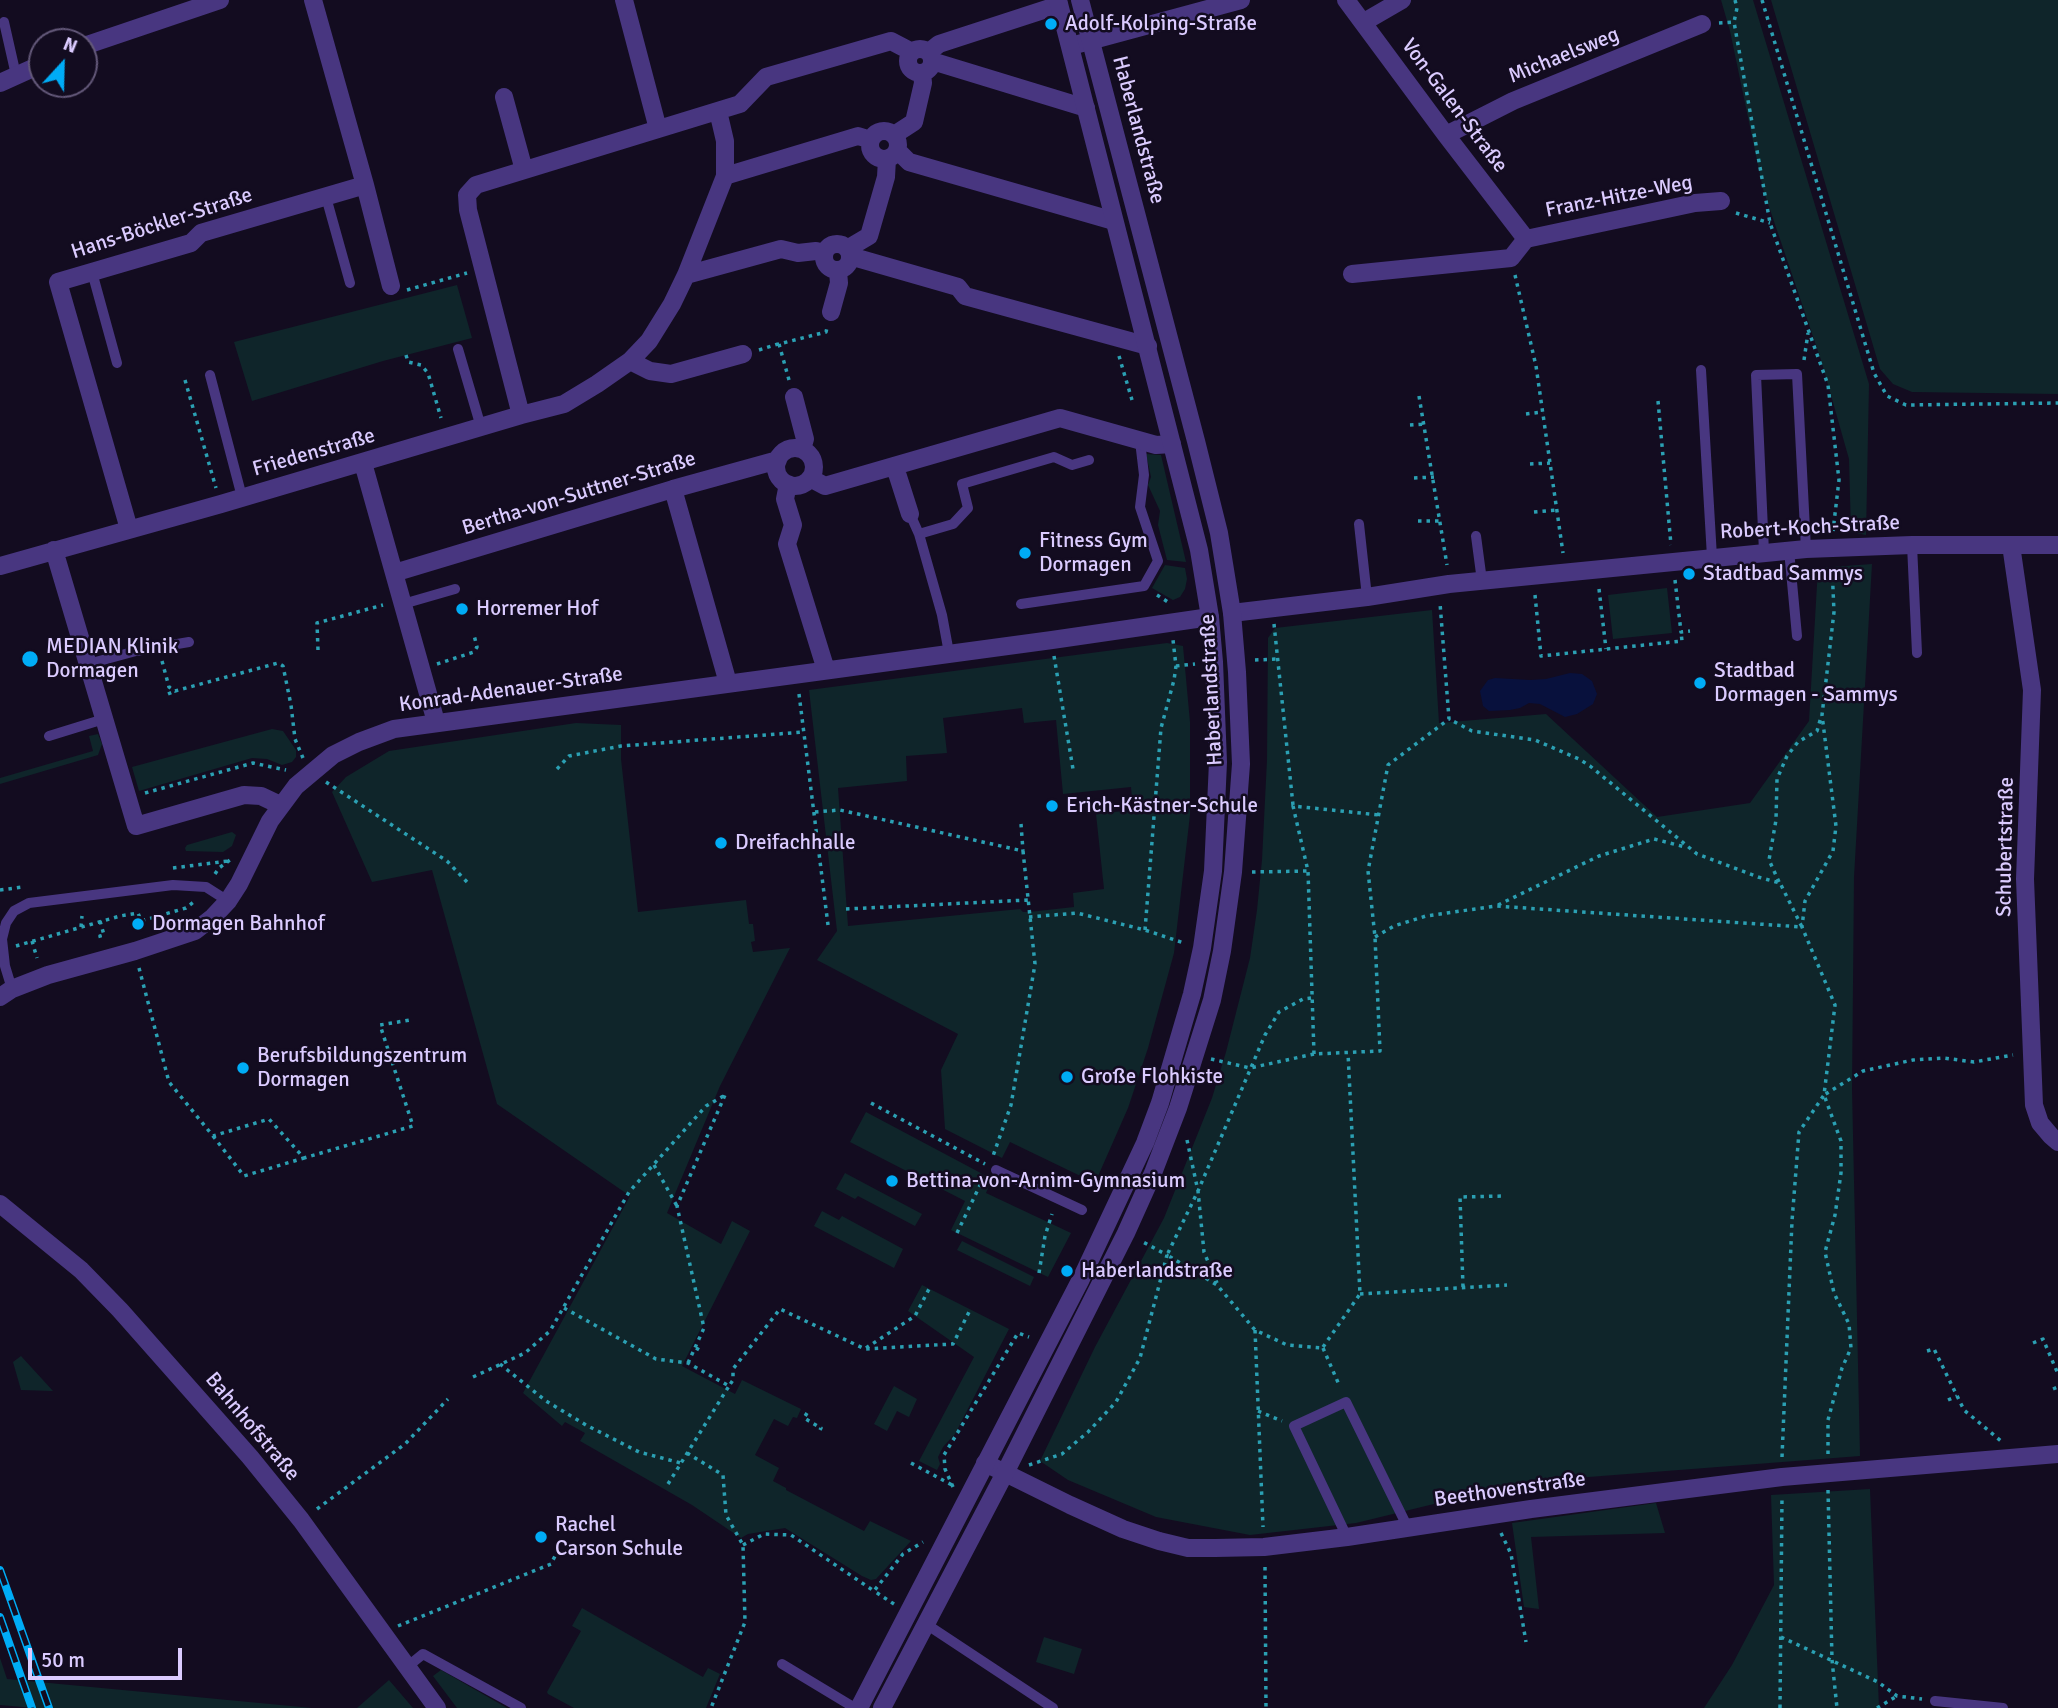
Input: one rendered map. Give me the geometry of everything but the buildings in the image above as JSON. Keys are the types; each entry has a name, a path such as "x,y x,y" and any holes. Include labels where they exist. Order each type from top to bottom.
{"street":[{"path":"98,41 220,0"},
{"path":"313,0 365,185 399,288"},
{"path":"624,0 658,129"},
{"name":"Haberlandstraße","path":"882,1708 1005,1473 1126,1233 1153,1173 1178,1108 1212,1000 1233,872 1241,764 1232,613 1219,533 1080,0"},
{"path":"1071,46 1241,0"},
{"name":"Von-Galen-Straße","path":"1346,0 1526,239"},
{"path":"1364,22 1402,0"},
{"path":"848,252 869,236 892,148 914,122 923,83 924,59 939,44 1059,3"},
{"name":"Haberlandstraße","path":"857,1708 1087,1268 1144,1143 1160,1103 1192,994 1202,948 1213,871 1217,798 1215,675 1210,617 1197,538 1059,3"},
{"name":"Michaelsweg","path":"1446,135 1513,101 1702,24"},
{"path":"521,415 468,210 467,195 476,185 740,104 766,77 891,41 924,59 1086,108"},
{"path":"8,78 28,70"},
{"path":"504,97 524,170"},
{"name":"Friedenstraße","path":"0,566 564,404 630,361 649,341 673,304 725,176 725,141 718,111"},
{"path":"725,176 858,136 871,140 881,131 892,148 909,162 1114,221"},
{"name":"Hans-Böckler-Straße","path":"129,529 58,282 191,243 201,233 365,185"},
{"name":"Franz-Hitze-Weg","path":"1526,239 1695,203 1721,201"},
{"path":"1352,274 1511,258 1526,239"},
{"path":"848,252 848,264 838,271 829,269 824,262 827,249 839,244 848,252 958,287 965,296 1148,346"},
{"path":"686,275 781,249 798,253 824,253"},
{"path":"831,313 839,283 838,271"},
{"path":"630,361 650,371 671,373 743,354"},
{"path":"778,460 779,477 788,484 800,485 810,478 813,461 802,449 806,439 794,397"},
{"path":"810,478 825,486 1060,418 1156,445 1172,444"},
{"name":"Bertha-von-Suttner-Straße","path":"394,573 778,460 785,451 802,449"},
{"path":"363,463 436,722"},
{"path":"895,467 910,514"},
{"path":"788,484 785,499 793,525 787,544 826,670"},
{"path":"673,489 728,683"},
{"name":"Robert-Koch-Straße","path":"1210,617 1444,585 1764,552 1912,545 2058,545"},
{"name":"Schubertstraße","path":"2011,545 2032,691 2025,878 2034,1105 2040,1123 2058,1142"},
{"path":"54,550 136,826 244,794 261,796 281,805"},
{"name":"Konrad-Adenauer-Straße","path":"6,993 48,975 195,931 214,917 228,901 281,805 310,772 333,755 394,729 1210,617"},
{"name":"Bahnhofstraße","path":"0,1205 81,1270 120,1310 250,1457 301,1520 437,1708"},
{"name":"Beethovenstraße","path":"985,1463 1123,1529 1188,1548 1264,1547 1782,1477 2058,1454"}],"lane":[{"path":"4,22 8,78"},
{"path":"326,197 351,283"},
{"path":"92,272 117,363"},
{"path":"458,349 481,427"},
{"path":"1701,370 1712,557"},
{"path":"1764,552 1756,375 1797,374 1797,636"},
{"path":"210,375 242,497"},
{"path":"1021,604 1144,586 1158,561 1140,507 1144,475 1140,441"},
{"path":"919,534 953,524 968,508 962,484 1054,457 1072,465 1089,460"},
{"path":"910,514 919,534 942,615 949,653"},
{"path":"1359,524 1367,597"},
{"path":"1476,536 1482,582"},
{"path":"1912,545 1917,653"},
{"path":"402,601 456,589"},
{"path":"88,664 136,651 189,642"},
{"path":"49,736 104,719"},
{"path":"6,993 2,939 6,923 14,911 29,903 173,885 206,887 228,901"},
{"path":"993,1168 1082,1210"},
{"path":"1347,1537 1294,1426 1346,1402 1408,1528"},
{"path":"926,1624 1053,1708"},
{"path":"407,1667 424,1654 521,1708"},
{"path":"782,1664 857,1708"},
{"path":"1935,1700 2003,1708"}],"path":[{"path":"1735,0 1737,8 1734,22 1770,223 1828,385 1839,480 1832,547 1834,612 1822,715 1817,731 1798,742 1787,756 1777,779 1776,821 1769,860 1835,1005 1824,1095 1841,1141 1841,1173 1835,1215 1825,1252 1834,1293 1849,1324 1851,1348 1842,1368 1828,1420 1832,1660 1837,1708"},
{"path":"1762,0 1874,373 1887,396 1906,405 2058,403"},
{"path":"1721,201 1739,215 1770,223"},
{"path":"1511,258 1536,366 1566,573"},
{"path":"399,288 482,268"},
{"path":"794,397 779,344 826,332 831,313"},
{"path":"1797,374 1803,363 1808,331"},
{"path":"1114,337 1132,400"},
{"path":"406,355 408,362 421,365 428,373 447,438"},
{"path":"185,380 221,504"},
{"path":"1419,396 1440,521 1449,719"},
{"path":"1658,401 1673,561"},
{"path":"1526,414 1543,412"},
{"path":"1410,425 1424,424"},
{"path":"1530,464 1550,463"},
{"path":"1414,478 1434,477"},
{"path":"1534,512 1557,510"},
{"path":"1418,521 1440,521"},
{"path":"1597,570 1605,649"},
{"path":"1533,576 1541,656 1682,641 1677,601"},
{"path":"1144,586 1171,605 1176,666 1161,728 1145,930"},
{"path":"318,650 317,623 402,601"},
{"path":"1273,608 1293,806 1308,871 1314,1054"},
{"path":"1681,632 1690,631"},
{"path":"421,668 474,652 477,647 474,635"},
{"path":"1052,640 1073,769"},
{"path":"159,649 169,687 175,691"},
{"path":"168,694 253,673 278,663 283,666 295,739 310,772"},
{"path":"796,675 828,925"},
{"path":"211,682 213,687"},
{"path":"1802,928 1805,901 1833,852 1836,826 1822,715"},
{"path":"1195,1055 1250,1068 1314,1054 1380,1051 1375,937 1368,871 1388,765 1449,719"},
{"path":"1449,719 1472,731 1535,740 1578,760 1590,766 1697,854 1780,883"},
{"path":"557,769 569,756 621,746 804,732"},
{"path":"128,798 253,763 310,772 447,862 467,882"},
{"path":"1293,806 1379,815"},
{"path":"815,812 839,810 1023,851"},
{"path":"957,1233 993,1168 1011,1105 1035,964 1020,824"},
{"path":"1496,906 1599,856 1643,842 1654,839 1687,847"},
{"path":"141,921 194,904 219,867 230,860 239,856 250,862"},
{"path":"1233,872 1308,871"},
{"path":"846,909 1028,900"},
{"path":"185,902 186,908"},
{"path":"1375,937 1394,926 1426,916 1496,906 1802,928"},
{"path":"2,948 134,912 138,914 142,927"},
{"path":"1029,918 1077,914 1145,930 1202,948"},
{"path":"81,927 82,916"},
{"path":"100,921 104,935 100,936 101,940"},
{"path":"32,941 37,958"},
{"path":"135,951 169,1082 244,1176 413,1126 380,1025 410,1020"},
{"path":"1005,1473 1062,1454 1088,1432 1116,1402 1140,1358 1167,1255 1198,1191 1265,1035 1279,1012 1303,999 1311,999"},
{"path":"1780,1708 1782,1477 1792,1222 1799,1132 1824,1095 1863,1071 1913,1060 1944,1058 1974,1062 2032,1052"},
{"path":"1323,1348 1360,1294 1348,1053"},
{"path":"473,1377 525,1353 550,1331 629,1192 706,1107 725,1096 677,1206"},
{"path":"871,1103 993,1168"},
{"path":"1178,1108 1198,1191 1204,1252 1217,1284 1255,1330 1287,1345 1323,1348"},
{"path":"213,1136 269,1119 304,1158"},
{"path":"654,1165 677,1206 705,1328 688,1363"},
{"path":"1463,1287 1460,1197 1503,1196"},
{"path":"1039,1273 1045,1236 1056,1198"},
{"path":"1126,1233 1217,1284"},
{"path":"1360,1294 1507,1285"},
{"path":"864,1349 915,1316 929,1289"},
{"path":"564,1308 656,1359 688,1363 729,1386"},
{"path":"668,1484 733,1380 733,1369 780,1309 864,1349 953,1344 970,1310"},
{"path":"1255,1330 1264,1547 1266,1708"},
{"path":"953,1485 945,1469 944,1455 1018,1333"},
{"path":"2032,1343 2043,1339 2058,1374"},
{"path":"695,1348 703,1352"},
{"path":"1323,1348 1346,1402"},
{"path":"1927,1351 1934,1349 1964,1410 2018,1456"},
{"path":"500,1364 546,1401 586,1425 639,1452 681,1463"},
{"path":"1948,1400 1957,1396"},
{"path":"301,1520 405,1444 448,1399"},
{"path":"1258,1411 1294,1426"},
{"path":"807,1413 804,1418 821,1429 824,1422"},
{"path":"687,1452 723,1475 726,1515 743,1545 746,1622 711,1708"},
{"path":"911,1463 953,1485"},
{"path":"948,1496 953,1485"},
{"path":"1493,1515 1511,1554 1526,1642"},
{"path":"743,1545 764,1534 790,1535 908,1613"},
{"path":"874,1591 903,1554 925,1541"},
{"path":"397,1627 551,1564 555,1556"},
{"path":"1781,1637 1878,1682 1897,1696 1935,1700"},
{"path":"1877,1708 1897,1696"}],"green space":[{"path":"1721,0 1753,0 1869,384 1866,535 1851,532 1849,459 1821,360 1763,189"},
{"path":"1771,0 2058,0 2058,394 1912,392 1893,384 1880,369"},
{"path":"457,285 472,338 383,361 252,401 234,342"},
{"path":"1146,454 1161,455 1186,562 1167,560 1158,525 1160,511 1148,485 1151,477"},
{"path":"1872,564 1854,877 1852,1089 1860,1456 1524,1482 1356,1523 1250,1535 1156,1517 1068,1480 1040,1461 1095,1347 1164,1218 1212,1098 1226,1052 1250,958 1257,910 1267,760 1268,638 1275,628 1432,610 1439,723 1546,714 1657,817 1750,803 1809,721 1818,568"},
{"path":"1165,565 1185,568 1185,589 1180,597 1173,600 1152,588"},
{"path":"1667,588 1672,633 1613,639 1608,595"},
{"path":"1167,643 1183,646 1190,722 1190,815 1174,953 1148,1048 1128,1108 1095,1183 1010,1142 1002,1158 945,1129 941,1070 958,1034 817,960 837,931 809,690","holes":["1022,708 1024,723 1056,720 1063,794 1131,787 1133,810 1096,814 1104,889 1073,893 1074,907 1029,912 1020,909 848,926 838,788 907,781 906,756 947,753 943,718"]},
{"path":"576,723 621,725 621,759 638,912 746,900 749,924 753,924 753,952 790,948 720,1086 667,1213 721,1244 732,1221 750,1231 682,1366 735,1394 742,1380 801,1409 797,1418 793,1417 788,1426 774,1419 755,1455 779,1468 773,1481 786,1490 864,1531 870,1521 911,1541 876,1579 862,1576 785,1528 748,1534 741,1538 692,1505 580,1441 585,1433 565,1422 562,1426 523,1393 630,1196 497,1104 432,870 372,882 332,792 346,777 389,751"},
{"path":"272,729 283,731 296,750 296,757 292,762 282,765 267,759 252,758 139,791 132,767"},
{"path":"98,734 102,744 98,755 0,784 0,778 93,751 89,736"},
{"path":"232,832 236,835 232,846 223,852 186,851 187,845"},
{"path":"866,1112 992,1179 986,1193 1071,1233 1048,1277 951,1230 965,1201 850,1142"},
{"path":"845,1173 922,1214 915,1226 858,1196 855,1199 836,1189"},
{"path":"822,1211 839,1220 842,1216 903,1249 894,1268 814,1226"},
{"path":"962,1241 1034,1277 1030,1286 957,1250"},
{"path":"922,1285 1009,1329 955,1434 943,1447 938,1457 940,1464 937,1470 919,1461 974,1357 908,1311"},
{"path":"21,1356 53,1391 21,1390 13,1362"},
{"path":"894,1386 917,1399 909,1417 897,1411 887,1431 874,1424"},
{"path":"1870,1489 1879,1708 1704,1708 1732,1665 1774,1585 1771,1495"},
{"path":"1656,1503 1665,1533 1531,1537 1539,1609 1524,1607 1512,1523"},
{"path":"582,1608 703,1677 708,1668 720,1674 706,1708 574,1708 548,1694 581,1631 572,1626"},
{"path":"1044,1637 1082,1649 1074,1674 1036,1662"},
{"path":"0,1658 7,1679 312,1708 34,1708 0,1705"},
{"path":"441,1670 507,1708 457,1708 433,1676"},
{"path":"389,1680 413,1708 357,1708"}],"shaded area":[{"path":"1570,673 1582,674 1592,681 1597,694 1593,704 1577,714 1565,717 1540,704 1529,703 1510,710 1489,711 1483,706 1480,691 1488,680 1546,679"}],"railway":[{"path":"0,1570 49,1708"},
{"path":"0,1617 32,1708"}],"place":[{"name":"Adolf-Kolping-Straße","path":"1051,24"},
{"name":"Fitness Gym Dormagen","path":"1025,553"},
{"name":"Stadtbad Sammys","path":"1689,574"},
{"name":"Horremer Hof","path":"462,609"},
{"name":"MEDIAN Klinik Dormagen","path":"30,659"},
{"name":"Stadtbad Dormagen - Sammys","path":"1700,683"},
{"name":"Erich-Kästner-Schule","path":"1052,806"},
{"name":"Dreifachhalle","path":"721,843"},
{"name":"Dormagen Bahnhof","path":"138,924"},
{"name":"Berufsbildungszentrum Dormagen","path":"243,1068"},
{"name":"Große Flohkiste","path":"1067,1077"},
{"name":"Bettina-von-Arnim-Gymnasium","path":"892,1181"},
{"name":"Haberlandstraße","path":"1067,1271"},
{"name":"Rachel Carson Schule","path":"541,1537"}]}
